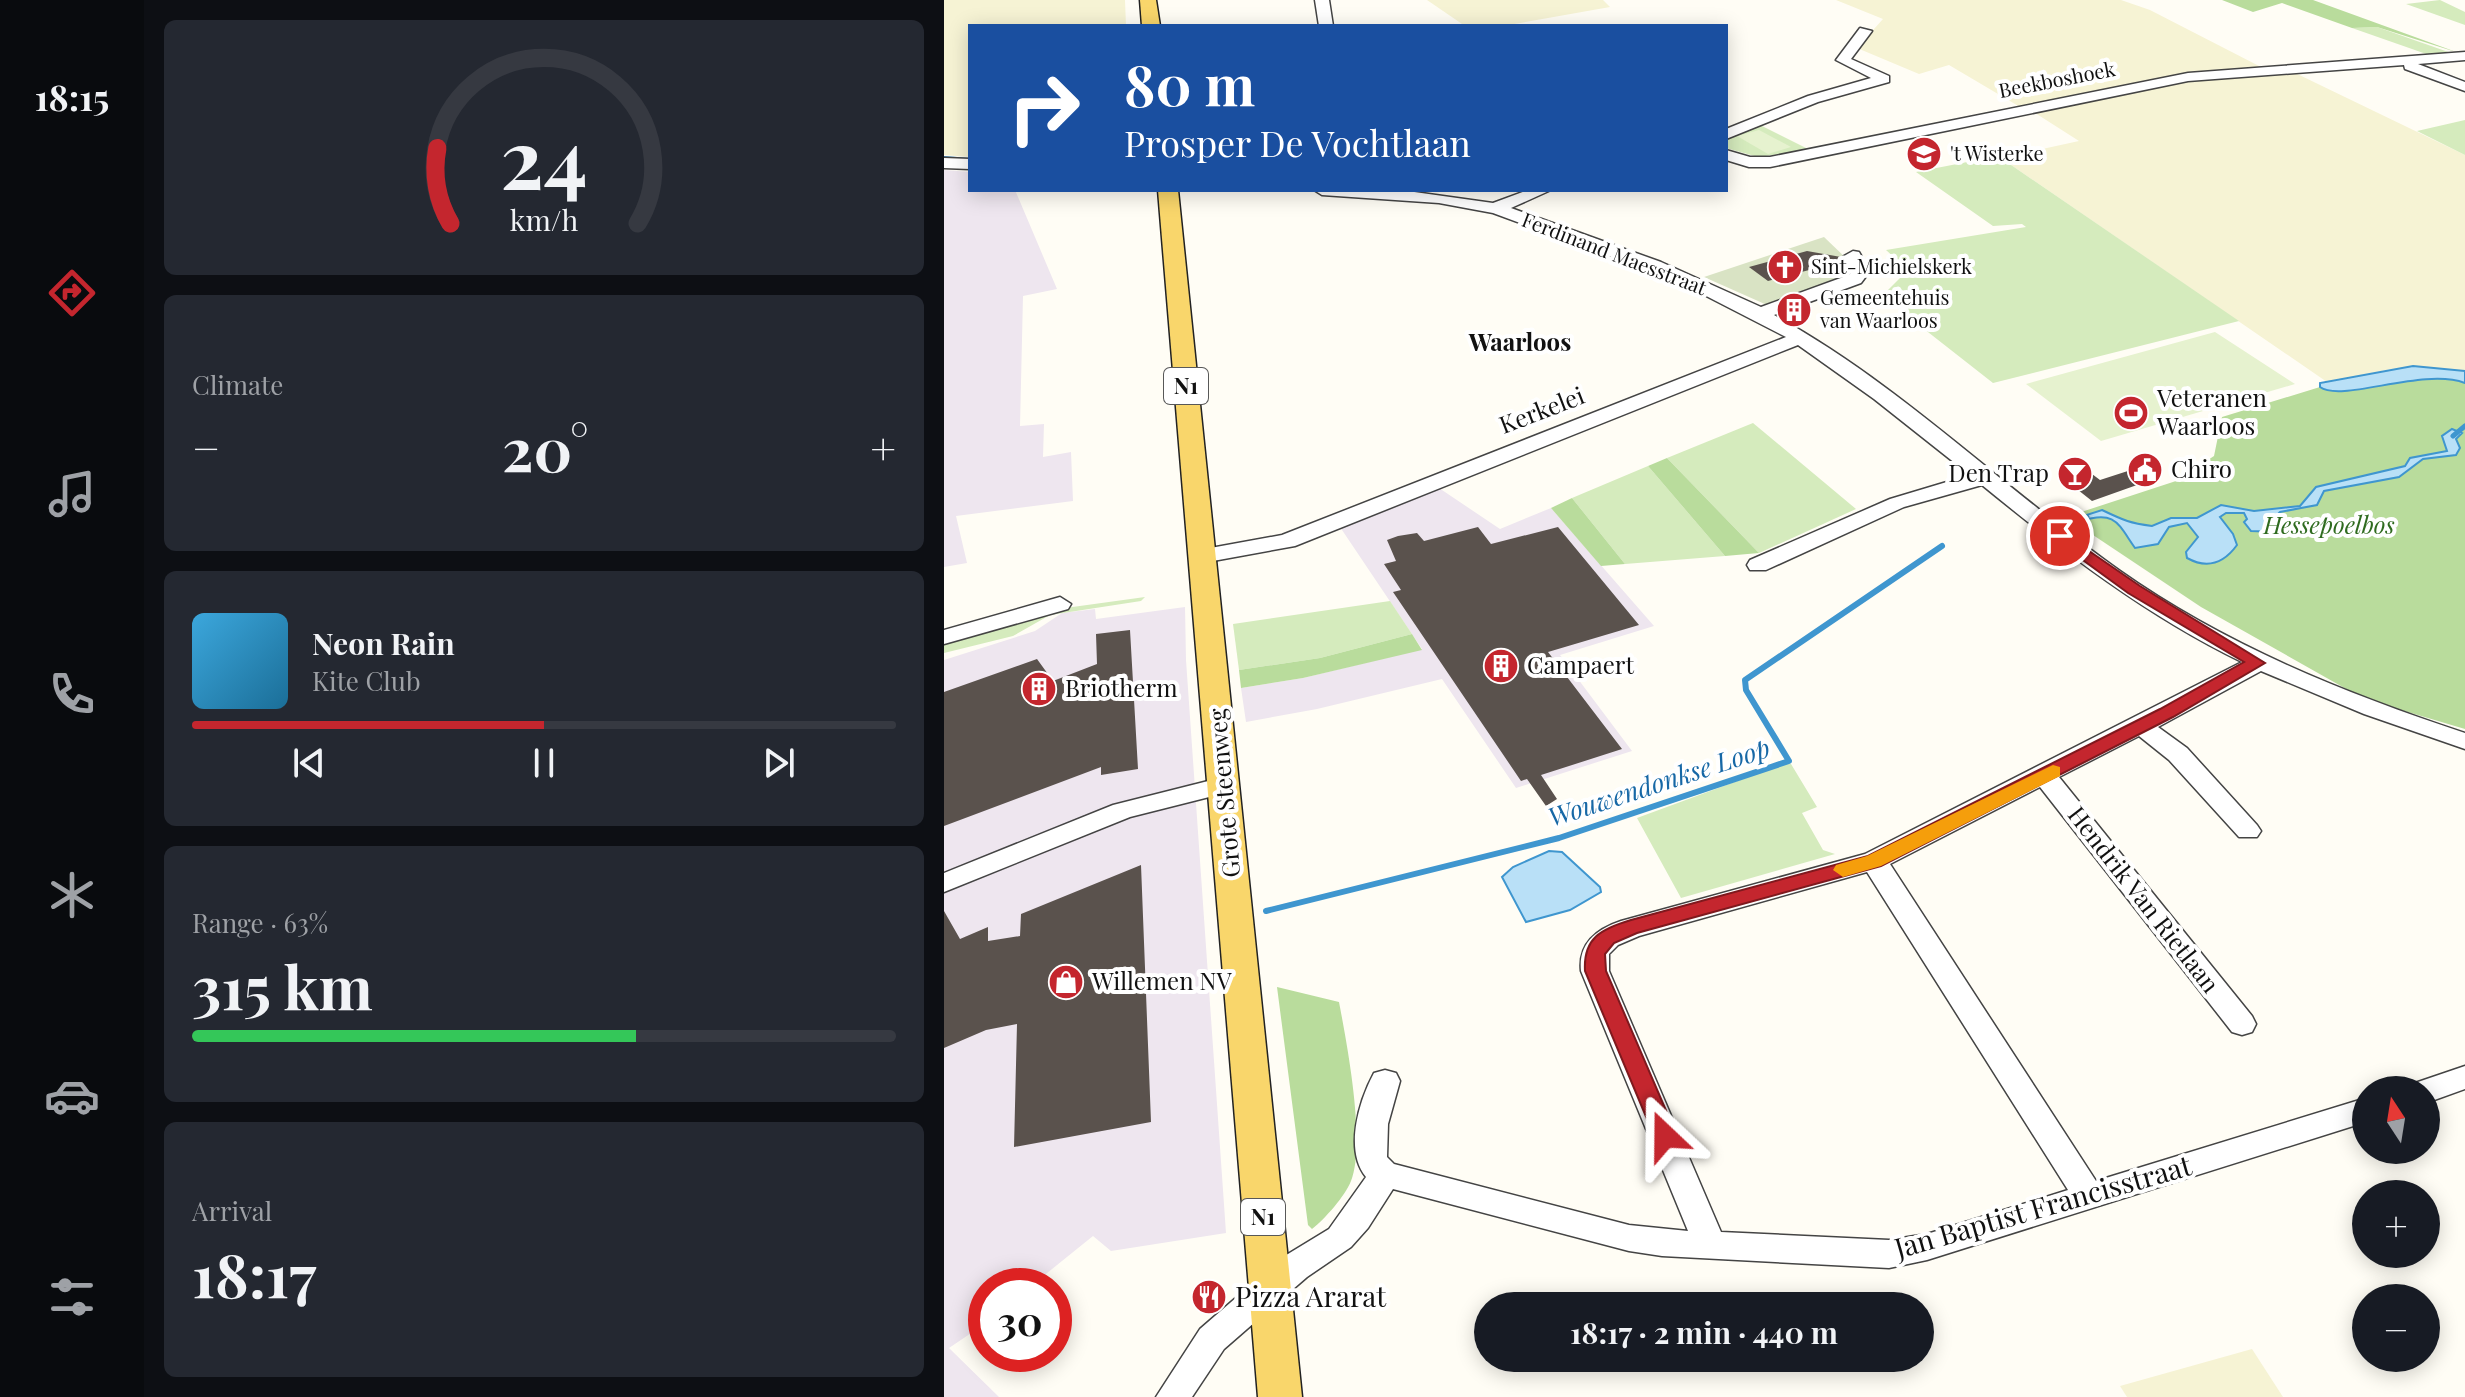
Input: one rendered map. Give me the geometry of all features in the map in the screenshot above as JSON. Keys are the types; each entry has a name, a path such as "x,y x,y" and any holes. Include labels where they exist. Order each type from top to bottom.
{"main road":[{"path":"1148,0 1151,24"},
{"name":"Grote Steenweg","path":"1168,192 1280,1397"}],"street":[{"path":"1322,0 1326,24"},
{"path":"1728,133 1813,99 1884,80 1843,60 1865,31"},
{"name":"Beekboshoek","path":"1728,156 1749,162 1770,162 2030,107 2205,75 2465,56"},
{"name":"Beekboshoek","path":"2400,62 2465,87"},
{"path":"944,163 968,164"},
{"name":"Ferdinand Maesstraat","path":"1365,192 1495,208 1655,266 1759,314 1800,338 2115,577 2257,663 2395,719 2465,741"},
{"path":"1495,208 1538,192"},
{"path":"1759,314 1855,279 1861,271 1853,256"},
{"name":"Kerkelei","path":"1202,550 1287,541 1800,338"},
{"path":"1758,565 1897,503 1987,477"},
{"path":"944,637 1060,604"},
{"path":"1711,1247 1595,971 1595,952 1606,938 1631,928 1874,861 2045,776 2257,663"},
{"path":"2141,726 2178,754 2248,831"},
{"name":"Hendrik Van Rietlaan","path":"2045,776 2242,1024"},
{"path":"944,883 1091,825 1224,794"},
{"path":"1874,861 2089,1197"},
{"path":"2440,1086 2465,1077"},
{"path":"1173,1397 1212,1339 1302,1261 1320,1254 1340,1238 1357,1219 1385,1174 1375,1167 1372,1156 1373,1118 1385,1081"},
{"name":"Jan Baptist Francisstraat","path":"1385,1174 1629,1238 1711,1247 1907,1252 2352,1114"}],"shaded area":[{"path":"944,0 1125,0 1126,24 968,24 968,157 944,155"},
{"path":"1427,0 1603,0 1610,7 1514,24 1462,24"},
{"path":"1836,0 2121,0 2150,10 2261,67 2195,73 2020,107 1949,65 1919,74 1857,48 1883,19"},
{"path":"2289,70 2465,155 2465,371 2391,369 2327,382 2001,158 2079,141 2032,111 2208,77"},
{"path":"944,170 968,172 968,192 1016,192 1057,289 1023,296 1020,426 1044,424 1043,457 1071,452 1073,501 956,516 967,563 944,567"},
{"name":"Campaert","path":"1439,488 1500,529 1551,508 1654,626 1560,655 1632,751 1516,788 1442,679 1317,709 1246,722 1241,688 1303,678 1422,649 1340,527"},
{"path":"1185,607 1186,660 1226,1233 1111,1251 1093,1236 1053,1268 968,1268 968,1335 949,1348 968,1367 968,1372 973,1372 999,1397 944,1397 944,660 1035,631 1062,613 1095,609 1096,619"},
{"path":"2252,1349 2283,1397 2127,1397 2120,1386"}],"green space":[{"path":"2222,0 2313,0 2459,53 2377,27 2352,28 2282,3 2253,12"},
{"path":"2440,0 2465,12 2465,25 2406,4"},
{"path":"2377,27 2454,54 2432,56 2352,28"},
{"path":"2465,120 2465,155 2417,131"},
{"path":"1760,125 1810,150 1758,157 1728,149 1728,137"},
{"path":"1759,130 1791,147 1768,154 1737,136"},
{"path":"1998,156 2239,321 1993,383 1882,296 1908,270 1886,250 2026,227 2022,224 1993,226 1916,172"},
{"path":"1824,237 1848,260 1853,270 1850,274 1767,305 1704,277"},
{"name":"Veteranen Waarloos","path":"2215,332 2295,384 2101,441 2026,384"},
{"name":"Hessepoelbos","path":"2438,376 2465,383 2465,729 2364,699 2201,607 2066,517 2176,481 2214,456 2222,417 2320,387"},
{"path":"1753,423 1856,509 1759,553 1667,458"},
{"path":"1667,458 1759,553 1725,556 1648,466"},
{"path":"1648,466 1725,556 1625,564 1572,498"},
{"path":"1572,498 1625,564 1601,566 1551,508"},
{"path":"1145,597 1141,601 1050,615 1013,636 944,653 944,641 1058,609"},
{"path":"1390,601 1412,634 1320,658 1239,670 1233,624"},
{"path":"1412,634 1422,650 1303,678 1241,688 1239,670 1320,658"},
{"path":"1786,763 1791,764 1817,807 1802,813 1823,850 1835,854 1681,898 1637,818"},
{"path":"1277,987 1339,1002 1350,1067 1356,1119 1355,1164 1344,1193 1312,1229 1308,1225"}],"water":[{"path":"2413,366 2465,371 2465,383 2428,379 2346,391 2320,387 2320,383"},
{"path":"2452,429 2462,433 2456,439 2460,448 2456,455 2423,459 2399,477 2324,491 2317,505 2280,512 2276,516 2278,532 2251,531 2244,522 2247,519 2244,513 2226,513 2220,517 2237,545 2227,556 2215,562 2201,563 2187,558 2186,552 2198,537 2187,523 2169,527 2158,544 2135,548 2115,521 2102,517 2081,521 2077,518 2102,510 2127,521 2152,526 2171,518 2197,518 2221,505 2254,511 2300,506 2316,487 2405,466 2410,458 2447,451 2442,436"},
{"path":"1549,851 1562,852 1600,887 1601,892 1570,910 1526,922 1502,877 1513,867"}],"building":[{"name":"Sint-Michielskerk","path":"1807,251 1841,257 1843,261 1768,281 1749,267"},
{"path":"2084,468 2100,480 2134,469 2151,480 2092,501 2059,475"},
{"name":"Campaert","path":"1478,527 1491,544 1558,527 1639,625 1548,652 1622,749 1541,775 1557,799 1546,806 1527,779 1521,781 1393,592 1401,590 1384,564 1396,561 1387,540 1417,533 1424,541"},
{"path":"1130,630 1138,769 1101,775 1101,767 944,826 944,692 1037,659 1053,681 1097,664 1096,634"},
{"name":"Willemen NV","path":"1141,865 1151,1122 1014,1147 1017,1024 986,1030 944,1048 944,911 960,939 988,927 988,941 1020,936 1021,914"}],"waterway":[{"path":"944,158 968,160"},
{"name":"Wouwendonkse Loop","path":"2453,436 2465,426"},
{"name":"Wouwendonkse Loop","path":"2071,521 2087,517"},
{"name":"Wouwendonkse Loop","path":"1266,911 1559,838 1789,761 1746,690 1745,680 1942,546"}],"slow traffic":[{"path":"1843,870 1874,861 2053,772"}],"place":[{"name":"'t Wisterke","path":"1924,154"},
{"name":"Sint-Michielskerk","path":"1785,267"},
{"name":"Gemeentehuis van Waarloos","path":"1794,310"},
{"name":"Veteranen Waarloos","path":"2131,413"},
{"name":"Chiro","path":"2145,470"},
{"name":"Den Trap","path":"2075,474"},
{"name":"Campaert","path":"1501,666"},
{"name":"Briotherm","path":"1039,689"},
{"name":"Willemen NV","path":"1066,982"},
{"name":"Pizza Ararat","path":"1209,1297"}],"district":[{"name":"Waarloos","path":"1520,343"}],"route":[{"path":"1665,1136 1595,971 1595,952 1606,938 1631,928 1874,861 2045,776 2257,663 2177,617 2115,577 2060,536"}]}
